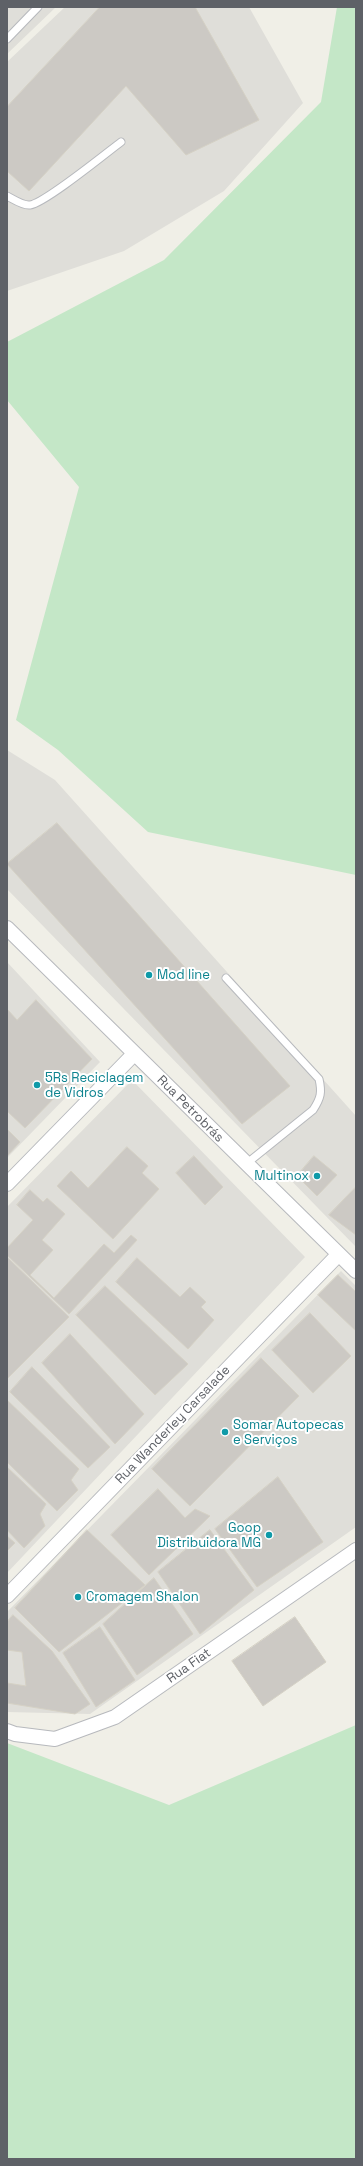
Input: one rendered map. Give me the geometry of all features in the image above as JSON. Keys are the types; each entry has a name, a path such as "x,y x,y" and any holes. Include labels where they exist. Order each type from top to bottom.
{"street":[{"name":"Rua Petrobrás","path":"7,928 338,1255 356,1271"},
{"path":"7,1184 134,1054"},
{"name":"Rua Wanderley Carsalade","path":"7,1596 338,1255"},
{"name":"Rua Fiat","path":"7,1730 15,1734 56,1739 115,1717 356,1550"}],"lane":[{"path":"7,39 38,7"},
{"path":"7,196 25,205 31,205 49,196 121,142"},
{"path":"226,978 319,1079 322,1091 320,1100 313,1110 246,1164"}],"shaded area":[{"path":"7,7 56,7 7,54"},
{"path":"65,7 249,7 303,103 224,191 124,251 7,291 7,62"},
{"path":"7,750 55,780 356,1116 356,1247 7,889"},
{"name":"5Rs Reciclagem de Vidros","path":"7,962 100,1062 7,1158"},
{"path":"132,1080 305,1257 7,1573 7,1207"},
{"path":"341,1271 356,1286 356,1527 90,1714 7,1712 7,1612"}],"green space":[{"path":"337,7 356,7 356,875 148,832 58,750 16,720 79,487 7,400 7,342 164,260 321,102"},
{"path":"356,1725 356,2159 7,2159 7,1743 169,1805"}],"building":[{"path":"100,7 195,7 259,120 186,155 126,86 29,191 7,171 7,107"},
{"name":"Mod line","path":"57,823 290,1086 242,1124 7,864"},
{"name":"5Rs Reciclagem de Vidros","path":"36,1000 92,1059 25,1128 7,1111 7,1009 17,1020"},
{"path":"7,1129 20,1142 7,1156"},
{"path":"127,1147 148,1166 142,1173 159,1189 113,1239 57,1186 71,1171 88,1188"},
{"path":"194,1156 223,1187 205,1205 176,1173"},
{"name":"Multinox","path":"314,1156 337,1175 317,1196 297,1176"},
{"path":"356,1187 356,1235 329,1215"},
{"path":"30,1190 43,1202 47,1198 65,1214 42,1240 53,1250 30,1275 54,1298 104,1244 114,1253 131,1235 137,1240 69,1314 7,1255 7,1248 33,1220 17,1205"},
{"path":"7,1257 69,1317 7,1379"},
{"path":"137,1258 180,1297 190,1287 206,1302 201,1307 214,1320 188,1349 116,1282"},
{"path":"338,1275 356,1292 356,1331 318,1295"},
{"path":"105,1286 188,1364 155,1395 76,1315"},
{"path":"310,1313 351,1356 313,1393 272,1350"},
{"path":"70,1334 144,1414 115,1444 42,1363"},
{"name":"Somar Autopecas e Serviços","path":"261,1358 299,1396 190,1506 152,1469"},
{"path":"32,1367 110,1447 88,1468 10,1392"},
{"path":"7,1400 79,1469 71,1480 78,1490 57,1511 7,1462"},
{"path":"7,1467 46,1504 40,1514 45,1526 24,1548 7,1530"},
{"name":"Goop Distribuidora MG","path":"278,1477 323,1542 257,1587 215,1529"},
{"path":"158,1489 185,1518 195,1509 210,1516 149,1575 111,1535"},
{"name":"Cromagem Shalon","path":"87,1530 145,1585 59,1652 15,1608"},
{"path":"210,1530 254,1590 200,1634 158,1572"},
{"path":"7,1536 15,1543 7,1551"},
{"path":"154,1578 193,1634 137,1675 103,1624"},
{"path":"13,1615 52,1651 90,1704 75,1714 7,1703 7,1683 26,1686 22,1652 7,1650 7,1622"},
{"path":"295,1617 326,1662 263,1706 232,1661"},
{"path":"100,1627 135,1680 96,1707 63,1653"}],"place":[{"name":"Mod line","path":"149,975"},
{"name":"5Rs Reciclagem de Vidros","path":"37,1085"},
{"name":"Multinox","path":"317,1176"},
{"name":"Somar Autopecas e Serviços","path":"225,1432"},
{"name":"Goop Distribuidora MG","path":"269,1535"},
{"name":"Cromagem Shalon","path":"78,1597"}]}
